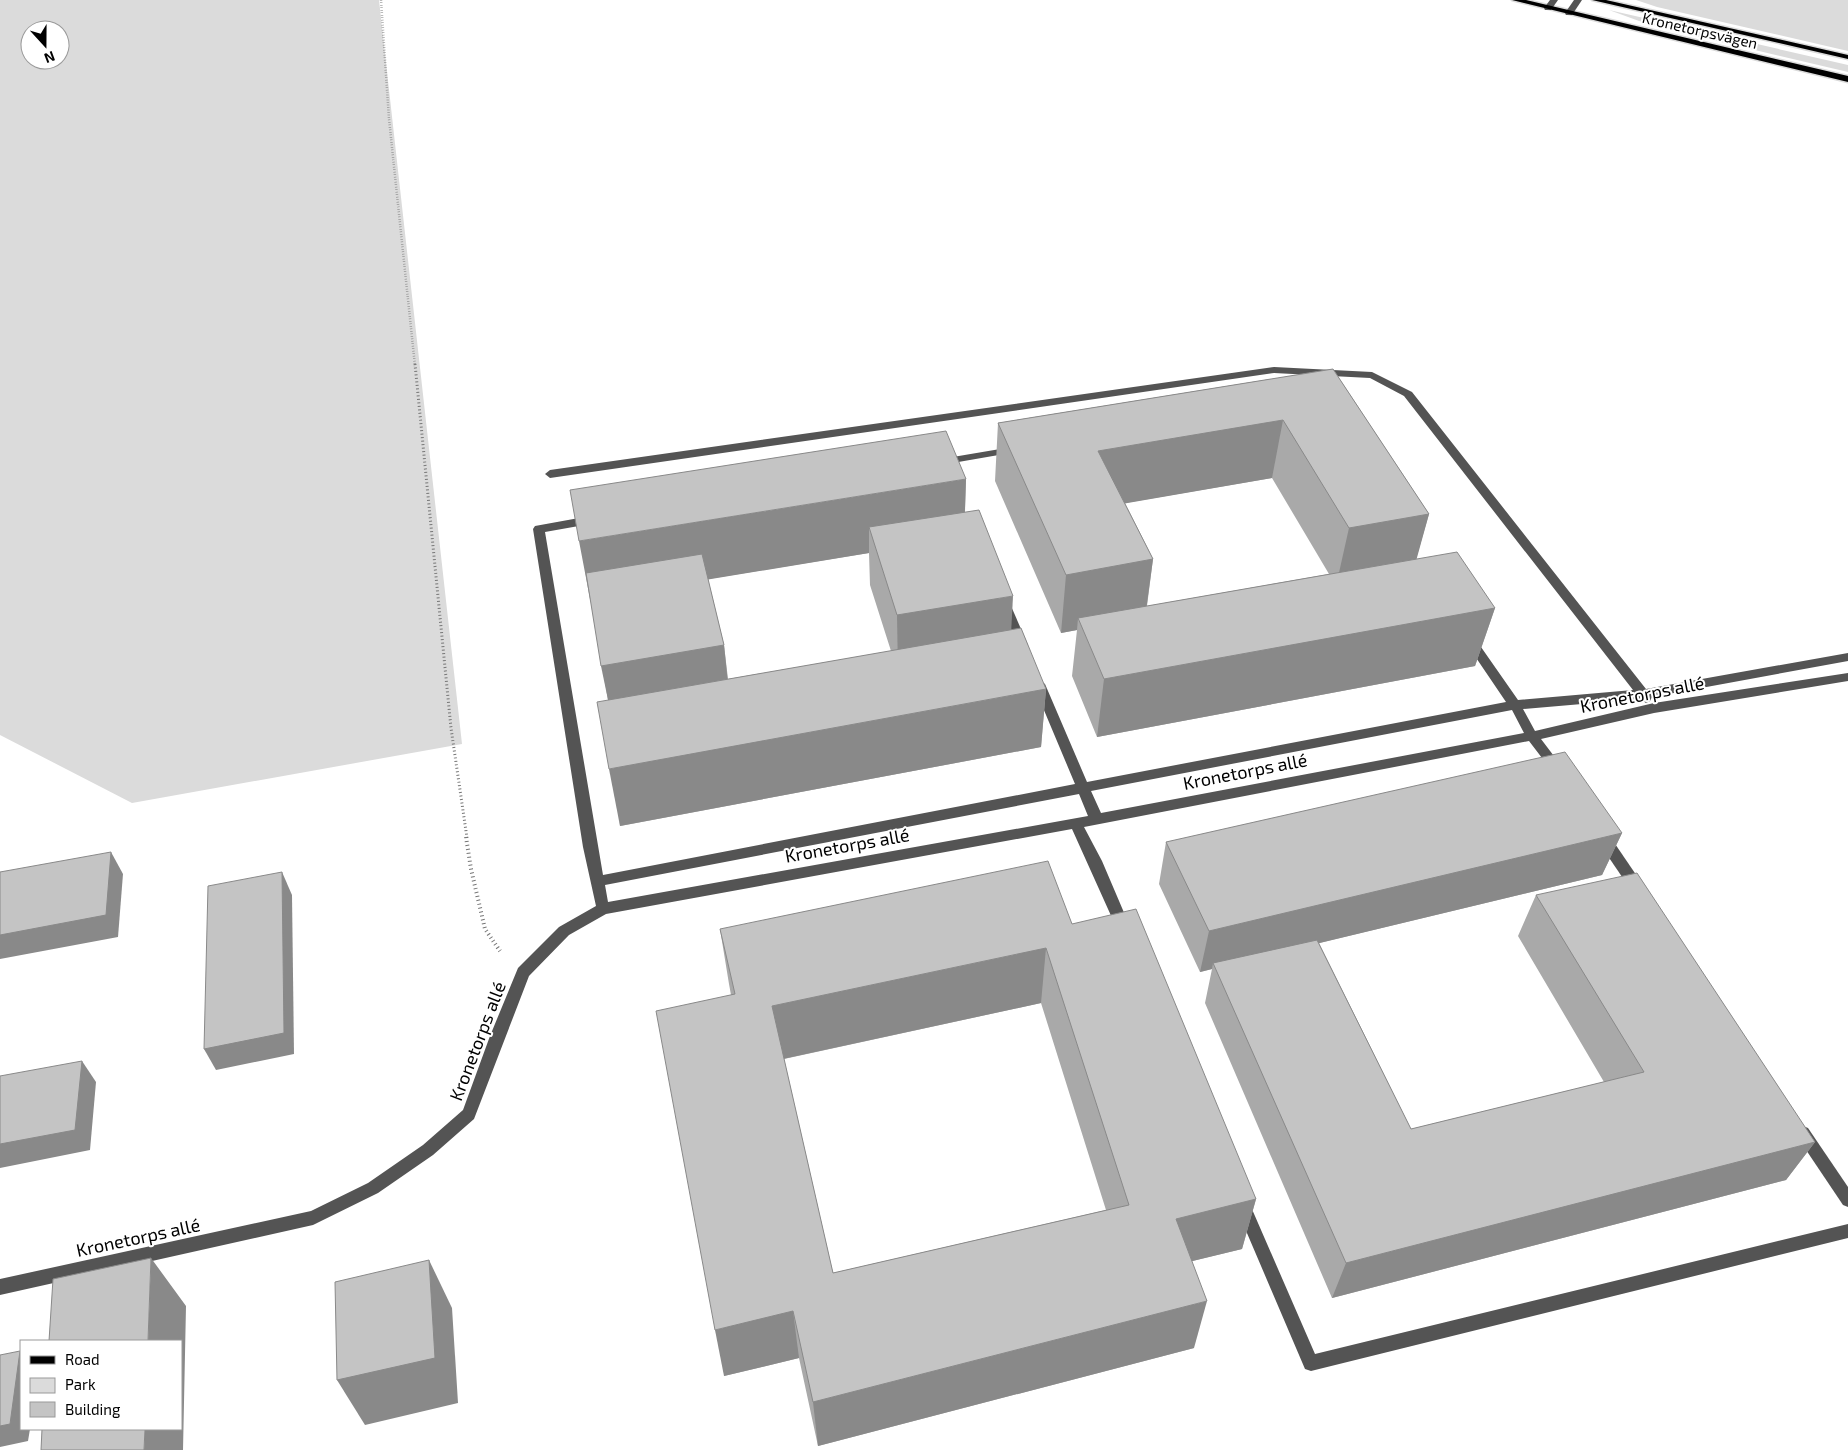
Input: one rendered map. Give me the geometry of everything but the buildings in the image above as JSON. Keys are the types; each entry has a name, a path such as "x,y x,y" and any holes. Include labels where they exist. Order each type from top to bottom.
{"main road":[{"name":"Kronetorpsvägen","path":"1516,0 1848,79"},
{"name":"Kronetorpsvägen","path":"1596,0 1848,57"}],"street":[{"path":"1548,8 1554,0"},
{"path":"1568,13 1578,0"},
{"path":"550,474 1274,370 1372,374 1408,394 1654,708"},
{"path":"941,465 1020,448"},
{"path":"598,519 539,528 596,881 603,909"},
{"path":"1000,595 1027,658"},
{"path":"1462,629 1514,705 1532,736 1566,782"},
{"path":"596,881 1514,705 1643,694 1848,657"},
{"path":"1035,675 1096,818"},
{"name":"Kronetorps allé","path":"0,1287 313,1218 373,1188 428,1150 469,1114 523,972 564,931 603,909 1076,823 1532,736 1654,708 1848,677"},
{"path":"1076,823 1129,939"},
{"path":"1599,831 1643,897"},
{"path":"1793,1118 1848,1200"},
{"path":"1237,1192 1311,1363 1848,1231"}],"path":[{"path":"381,0 388,119 439,593 451,728 470,860 485,929 503,956 523,972"}],"green space":[{"path":"0,0 379,0 462,744 132,803 0,735"},
{"path":"1636,0 1848,0 1848,51 1657,7"},
{"path":"1609,10 1848,65 1848,72 1679,32"}]}
